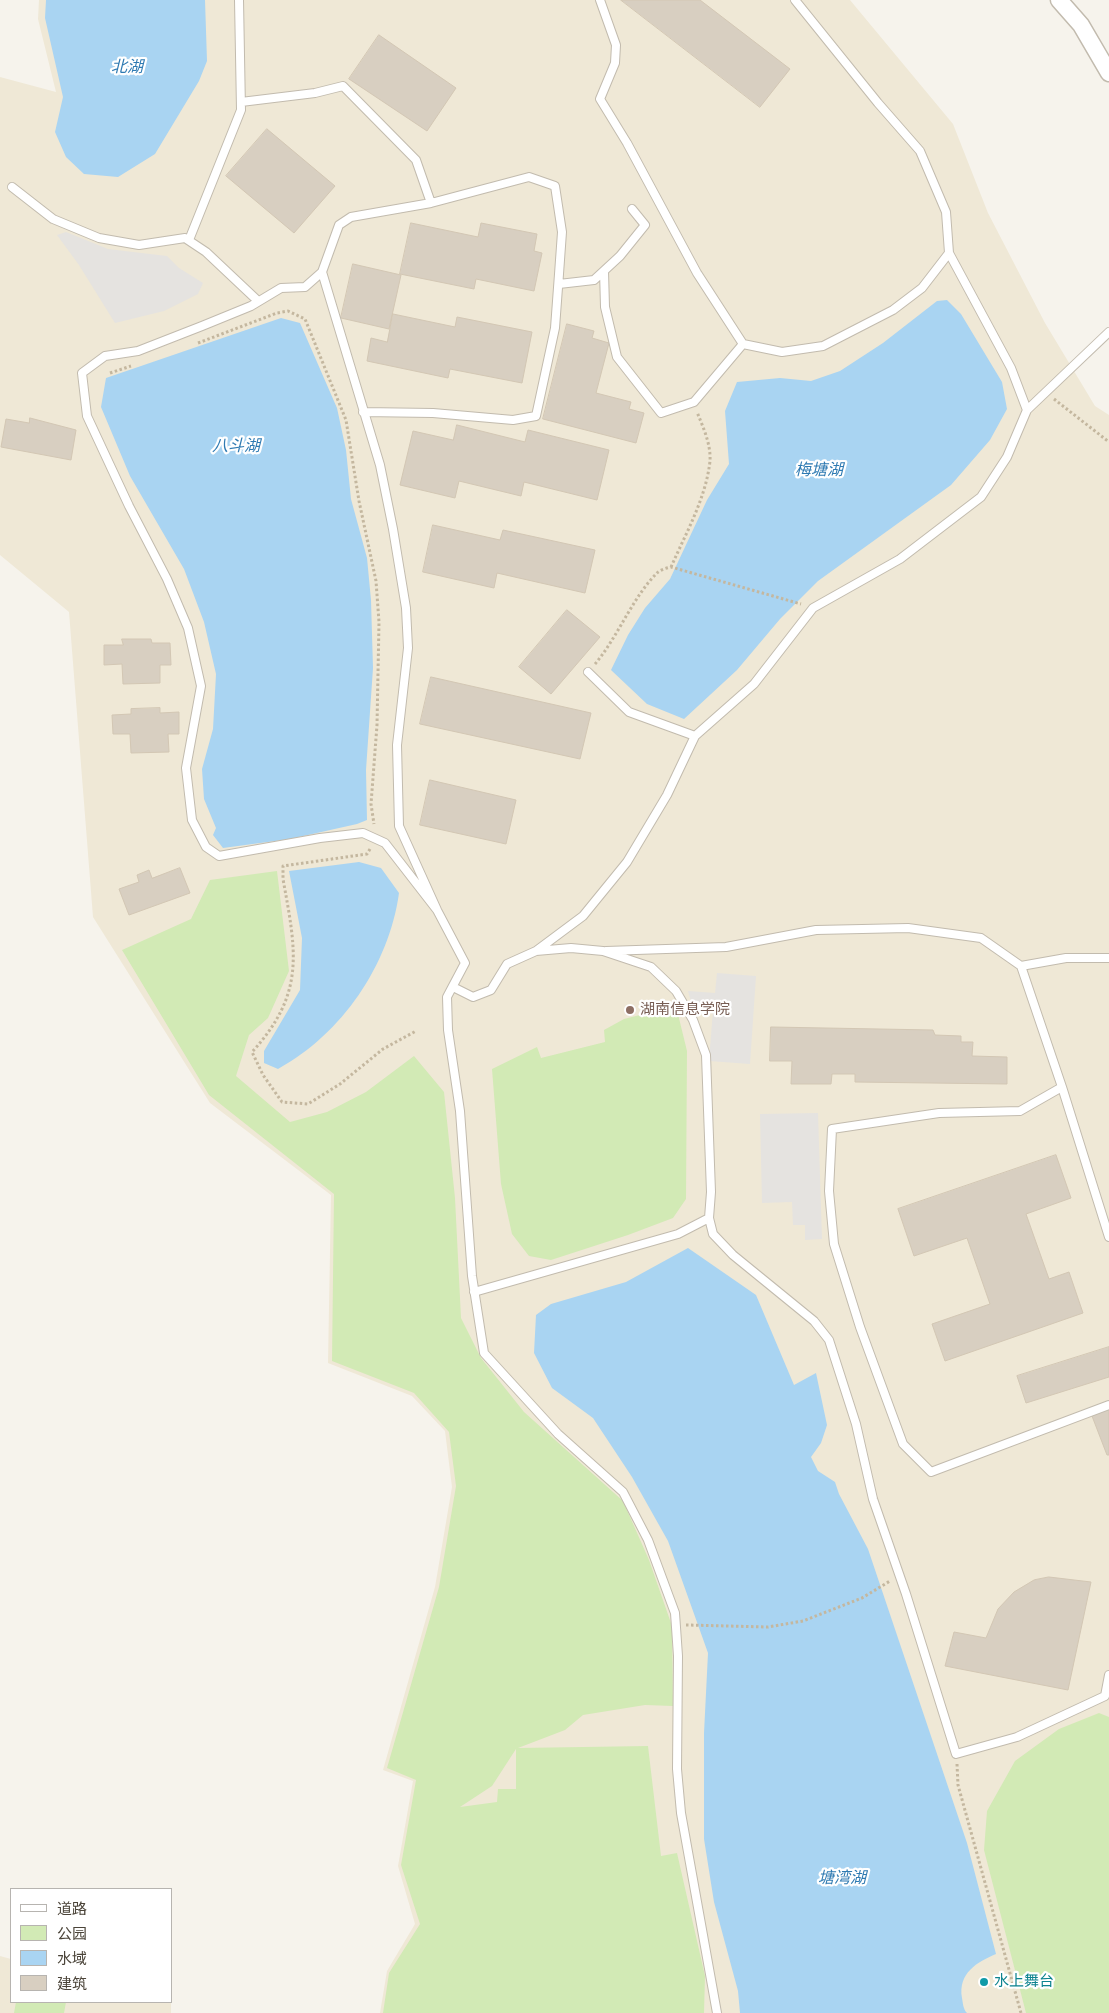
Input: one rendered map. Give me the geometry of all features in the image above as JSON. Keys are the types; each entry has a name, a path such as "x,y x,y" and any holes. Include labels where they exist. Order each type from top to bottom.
{"street":[{"path":"1059,0 1081,25 1109,73"}],"lane":[{"path":"190,240 241,110 239,0"},
{"path":"600,0 616,45 615,63 600,99 627,143 697,273 743,344 782,352 823,346 893,310 922,288 949,252"},
{"path":"794,0 920,151 946,212 949,252 1011,368 1027,410"},
{"path":"241,102 316,93 342,86 416,160 431,203"},
{"path":"364,412 433,413 513,420 536,416 555,328 562,232 555,186 530,177 431,203 351,217 339,225 322,272 305,287 281,288 258,302 138,351 105,356 82,373 87,416 129,506 167,578 188,628 201,686 186,768 192,820 206,847 219,856 320,838 363,833 385,843 437,910"},
{"path":"12,187 53,219 99,238 139,245 185,238 190,240 206,252 258,302"},
{"path":"558,284 594,280 604,271 645,225 632,209"},
{"path":"604,271 604,307 616,357 660,413 694,402 743,344"},
{"path":"322,272 380,465 394,529 406,608 408,648 397,745 399,826 437,910 465,963 447,998 448,1030 460,1111 466,1213 474,1292 484,1353 558,1434 623,1492 648,1540 675,1614 678,1656 677,1770 681,1813 717,2013"},
{"path":"453,987 473,997 491,990 507,964 536,951 583,916 627,862 667,795 695,736 754,684 812,608 900,559 981,498 1007,457 1027,410 1109,332"},
{"path":"588,672 629,712 695,736"},
{"path":"536,951 572,948 603,951 630,948 726,947 816,930 908,928 981,938 1021,966 1062,1087 1109,1237"},
{"path":"603,951 651,967 676,991 693,1020 706,1055 711,1192 709,1218 713,1234 732,1256 814,1321 829,1340 856,1424 873,1499 900,1576 956,1754 1017,1737 1105,1696 1109,1675"},
{"path":"1021,966 1066,958 1109,958"},
{"path":"1062,1087 1020,1111 939,1113 832,1129 829,1191 834,1244 860,1327 903,1444 931,1472 1109,1405"},
{"path":"474,1292 678,1234 709,1218"}],"path":[{"path":"193,344 277,313 288,311 305,319 343,411 376,581 379,622 377,725 371,804 376,839 367,854 284,866 283,879 295,959 292,984 283,1006 265,1038 252,1052 263,1075 282,1102 308,1104 340,1084 383,1049 416,1031"},
{"path":"110,372 139,363"},
{"path":"1045,392 1109,442"},
{"path":"671,567 703,493 710,459 706,434 694,402"},
{"path":"588,672 611,646 643,591 658,572 671,567 812,608"},
{"path":"676,1625 768,1627 803,1621 862,1598 883,1584 900,1576"},
{"path":"956,1754 958,1785 1021,2013"}],"shaded area":[{"name":"湖南信息学院","path":"39,0 850,0 953,124 988,213 1045,323 1095,406 1109,415 1109,2013 380,2013 387,1971 415,1924 398,1866 413,1781 383,1770 435,1587 452,1487 445,1431 412,1396 328,1363 331,1195 210,1103 93,917 69,612 0,555 0,77 56,92 38,19"},
{"path":"66,232 108,249 167,256 179,268 203,283 198,294 164,311 115,323 79,265 57,235"},
{"path":"717,973 756,976 750,1064 709,1061 713,1010 693,1009 688,991 715,993"},
{"path":"818,1113 822,1239 805,1240 805,1225 793,1225 792,1202 762,1203 760,1114"},
{"path":"0,1956 10,1959 10,2003 171,2003 171,2013 0,2013"}],"green space":[{"path":"277,871 289,971 268,1018 249,1035 236,1076 290,1122 327,1112 366,1092 414,1056 444,1092 455,1198 461,1318 481,1358 524,1412 623,1501 649,1560 672,1626 673,1706 645,1705 583,1715 565,1730 518,1748 648,1746 661,1856 677,1853 705,1976 704,2013 383,2013 389,1973 420,1924 401,1865 416,1780 387,1768 439,1587 456,1486 449,1432 414,1393 332,1361 334,1194 209,1095 122,950 191,919 210,880","holes":["516,1749 516,1789 498,1789 497,1802 460,1807 492,1786"]},
{"path":"676,1006 687,1051 686,1199 673,1218 628,1235 551,1260 529,1256 512,1234 501,1184 492,1069 537,1047 541,1058 605,1042 604,1030 624,1019"},
{"path":"1099,1713 1109,1717 1109,2013 1026,2013 984,1850 987,1811 1015,1761 1059,1729"},
{"path":"16,2003 66,2003 64,2013 14,2013"}],"water":[{"name":"北湖","path":"46,0 205,0 207,61 199,81 155,154 118,177 84,174 66,157 55,132 63,97 45,18"},
{"name":"梅塘湖","path":"947,300 961,314 1002,382 1007,409 990,440 951,485 818,581 780,619 737,670 684,719 647,704 611,670 628,635 645,608 670,579 707,500 729,464 725,411 737,382 780,378 811,381 840,371 883,343 937,301"},
{"name":"八斗湖","path":"281,318 300,323 337,408 346,450 351,499 367,558 371,600 373,668 366,770 367,820 290,839 223,848 213,835 216,828 204,799 202,769 213,729 216,674 204,622 184,569 130,476 101,407 106,378"},
{"path":"359,862 381,868 399,893 394,920 385,946 359,995 342,1017 322,1037 278,1069 264,1063 264,1051 300,990 302,938 289,871"},
{"name":"塘湾湖","path":"688,1248 756,1295 794,1385 816,1373 827,1425 821,1443 811,1457 818,1471 835,1482 839,1494 868,1549 967,1843 996,1954 976,1965 966,1975 963,1982 962,1998 963,2006 967,2013 740,2013 738,1991 714,1902 704,1839 704,1733 708,1653 668,1541 632,1477 593,1418 552,1388 534,1353 536,1315 551,1304 626,1282"}],"building":[{"path":"621,0 700,0 790,69 760,107"},
{"path":"379,35 456,88 427,131 349,79"},
{"path":"267,129 335,186 294,233 226,176"},
{"path":"411,223 478,237 481,223 537,234 534,251 542,253 534,291 476,279 474,289 400,274"},
{"path":"353,264 401,275 389,329 341,318"},
{"path":"393,314 455,327 457,317 532,332 522,383 450,369 448,378 367,361 371,338 387,342"},
{"path":"567,324 594,331 592,338 609,343 596,393 631,402 629,409 644,413 636,443 543,419"},
{"path":"30,418 76,430 71,460 1,447 6,419 29,423"},
{"path":"457,425 525,442 528,430 609,450 597,500 524,482 521,496 459,481 455,498 400,485 413,431 453,440"},
{"path":"433,525 500,540 503,530 595,550 585,593 497,573 494,588 423,572"},
{"path":"567,610 600,637 551,694 519,667"},
{"path":"122,639 151,639 152,643 170,643 171,665 160,665 160,683 123,684 122,664 104,665 104,645 123,645"},
{"path":"431,677 591,713 580,759 420,724"},
{"path":"160,708 160,713 179,712 179,734 168,734 169,752 131,753 130,734 113,734 112,715 131,714 131,709"},
{"path":"430,780 516,800 506,844 420,825"},
{"path":"180,868 190,893 129,915 119,889 139,882 137,875 149,870 152,878"},
{"path":"771,1027 933,1030 935,1035 961,1036 961,1042 973,1042 972,1056 1007,1057 1007,1084 855,1082 855,1074 832,1074 831,1084 791,1084 792,1061 770,1061"},
{"path":"1056,1155 1071,1198 1026,1214 1049,1279 1069,1272 1083,1313 945,1361 932,1324 990,1304 967,1238 914,1256 898,1209"},
{"path":"1109,1347 1109,1377 1026,1403 1017,1376"},
{"path":"1109,1409 1109,1455 1107,1455 1092,1416"},
{"path":"1049,1577 1091,1582 1068,1690 945,1666 954,1632 986,1638 998,1609 1014,1592 1034,1580"}],"place":[{"name":"湖南信息学院","path":"630,1010"},
{"name":"水上舞台","path":"984,1982"}]}
